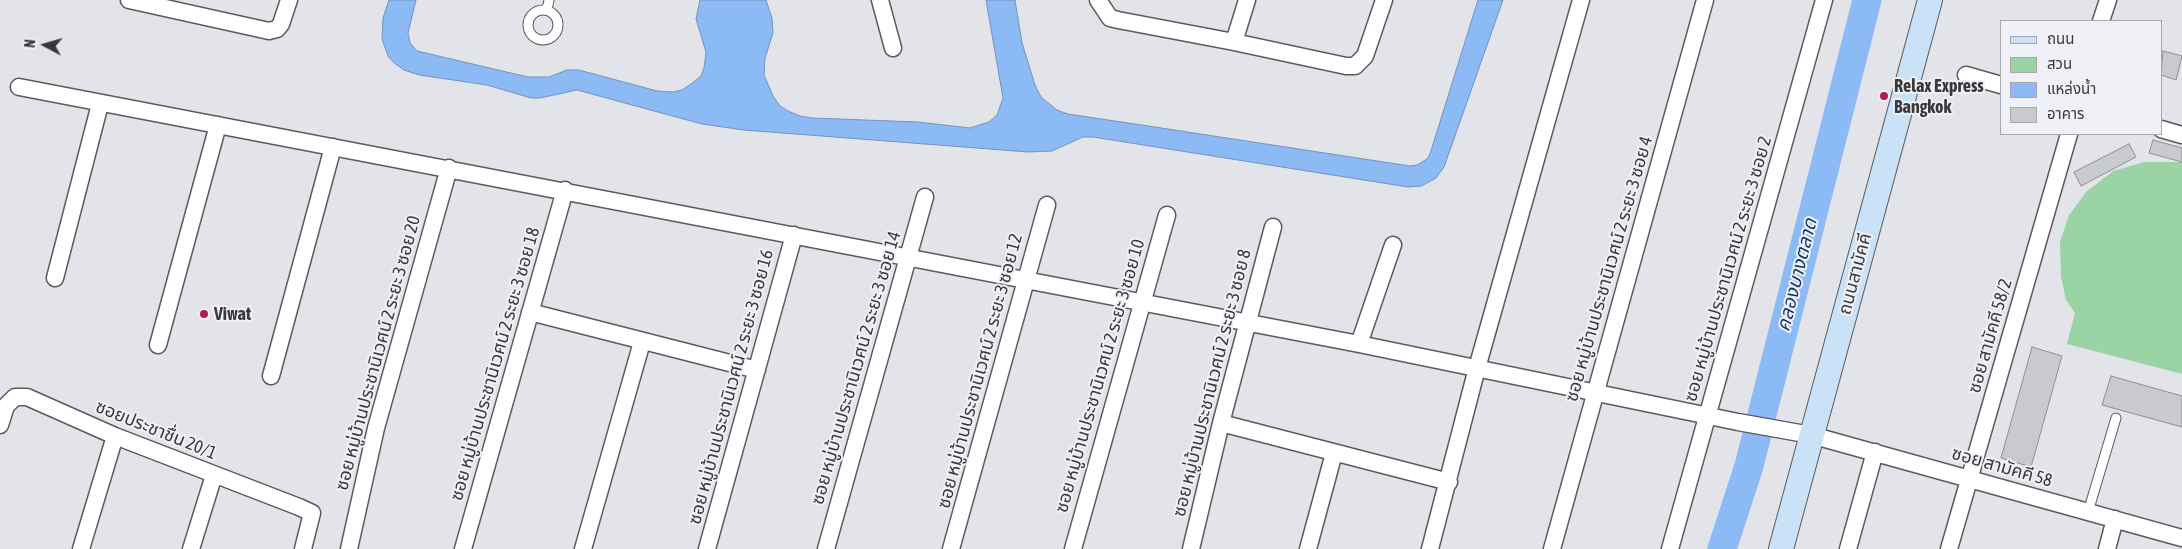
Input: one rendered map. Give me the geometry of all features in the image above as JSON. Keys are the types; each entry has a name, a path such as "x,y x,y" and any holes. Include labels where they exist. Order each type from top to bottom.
{"main road":[{"name":"ถนนสามัคคี","path":"1781,549 1930,0"}],"street":[{"path":"129,0 269,31 277,29 281,24 289,0"},
{"path":"880,0 893,48"},
{"path":"1098,0 1110,18 1346,66 1355,66 1365,56 1384,0"},
{"path":"1234,42 1247,0"},
{"path":"1430,549 1449,482 1477,368 1581,0"},
{"name":"ซอย หมู่บ้านประชานิเวศน์ 2 ระยะ 3 ซอย 4","path":"1552,549 1705,0"},
{"name":"ซอย หมู่บ้านประชานิเวศน์ 2 ระยะ 3 ซอย 2","path":"1670,549 1824,0"},
{"path":"2102,20 2108,0"},
{"path":"1966,75 2000,85"},
{"name":"ซอย สามัคคี 58","path":"19,87 100,104 565,190 1248,324 1359,344 1595,391 1708,416 1811,435 2182,538"},
{"path":"55,278 100,104"},
{"path":"158,345 218,125"},
{"path":"2162,129 2182,135"},
{"name":"ซอย สามัคคี 58/2","path":"1948,549 2069,135"},
{"path":"272,376 334,147"},
{"name":"ซอย หมู่บ้านประชานิเวศน์ 2 ระยะ 3 ซอย 20","path":"349,549 376,428 449,168"},
{"name":"ซอย หมู่บ้านประชานิเวศน์ 2 ระยะ 3 ซอย 18","path":"462,549 565,190"},
{"name":"ซอย หมู่บ้านประชานิเวศน์ 2 ระยะ 3 ซอย 14","path":"826,549 925,198"},
{"name":"ซอย หมู่บ้านประชานิเวศน์ 2 ระยะ 3 ซอย 12","path":"951,549 1047,204"},
{"name":"ซอย หมู่บ้านประชานิเวศน์ 2 ระยะ 3 ซอย 10","path":"1073,549 1166,214"},
{"name":"ซอย หมู่บ้านประชานิเวศน์ 2 ระยะ 3 ซอย 8","path":"1191,549 1221,423 1273,227"},
{"name":"ซอย หมู่บ้านประชานิเวศน์ 2 ระยะ 3 ซอย 16","path":"707,549 794,235"},
{"path":"1359,344 1392,244"},
{"path":"530,312 757,370"},
{"path":"583,549 642,342"},
{"name":"ซอยประชาชื่น 20/1","path":"0,425 6,406 15,397 27,397 115,436 312,512 303,549"},
{"path":"1221,423 1449,482"},
{"path":"81,549 115,436"},
{"path":"1848,549 1875,452"},
{"path":"1308,549 1334,453"},
{"path":"191,549 214,475"},
{"path":"2107,549 2115,519"}],"lane":[{"path":"547,10 549,0"},
{"path":"2088,512 2116,418"}],"green space":[{"path":"2144,162 2182,162 2182,374 2067,344 2075,313 2066,300 2061,277 2060,242 2069,215 2087,191 2113,171"}],"water":[{"path":"389,0 416,0 408,33 410,43 417,51 528,77 549,77 567,70 579,70 657,91 673,92 682,90 695,81 701,76 704,68 706,52 696,19 700,0 766,0 772,18 773,33 765,58 764,75 773,96 780,106 800,116 812,118 918,122 970,128 989,122 997,115 1003,98 986,0 1015,0 1022,43 1035,85 1041,97 1057,110 1068,114 1410,166 1417,165 1427,159 1430,154 1478,0 1503,0 1444,167 1436,178 1429,182 1421,186 1408,187 1093,137 1083,137 1052,151 1028,152 744,130 702,124 577,90 540,98 531,98 487,85 419,75 404,70 388,56 382,39 383,18"}],"building":[{"path":"2163,51 2182,56 2176,80 2162,75"},
{"path":"2153,140 2182,148 2182,162 2149,153"},
{"path":"2129,144 2136,157 2081,186 2074,172"},
{"path":"2032,347 2062,356 2031,467 2001,458"},
{"path":"2111,376 2182,396 2182,427 2102,405"}],"waterway":[{"name":"คลองบางตลาด","path":"1722,549 1749,466 1867,0"}],"place":[{"name":"Relax Express Bangkok","path":"1884,96"},
{"name":"Viwat","path":"204,314"}]}
